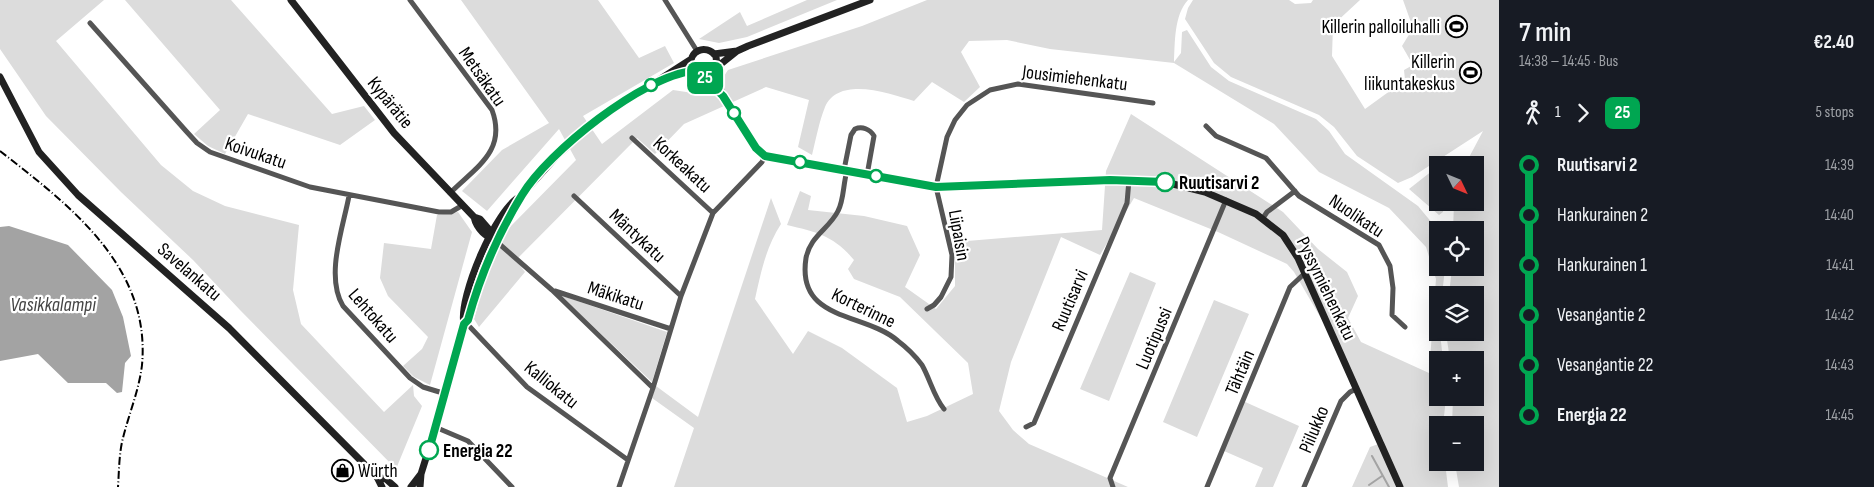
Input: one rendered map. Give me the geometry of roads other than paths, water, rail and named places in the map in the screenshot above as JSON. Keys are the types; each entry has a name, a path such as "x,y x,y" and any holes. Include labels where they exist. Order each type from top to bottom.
{"street":[{"name":"Kypärätie","path":"291,0 394,133 474,218 478,229 490,235 552,290 653,388"},
{"name":"Metsäkatu","path":"410,0 492,110 496,122 498,133 490,154 450,192"},
{"path":"665,0 697,51"},
{"path":"464,324 468,320 484,268 521,196 556,157 591,125 625,101 670,76 690,60 697,51 708,50 714,54 737,51 870,0"},
{"name":"Koivukatu","path":"90,23 197,143 210,152 310,187 349,196 439,212 451,212 463,206"},
{"path":"701,76 708,76 737,51"},
{"path":"619,487 653,388 681,296 712,213 762,162 765,156 756,148 723,96 716,77 714,54"},
{"path":"690,60 693,71 723,96"},
{"path":"670,76 693,71"},
{"name":"Savelankatu","path":"0,77 36,146 57,174 78,195 230,328 377,477 382,487"},
{"name":"Jousimiehenkatu","path":"936,187 947,137 955,120 973,100 994,88 1008,84 1030,85 1153,103"},
{"name":"Nuolikatu","path":"1206,126 1216,136 1266,158 1295,191 1378,245 1390,266 1393,288 1392,315 1405,327"},
{"name":"Korterinne","path":"867,175 874,136 870,131 859,127 852,132 838,211 814,239 806,256 807,280 820,304 830,311 882,330 897,340 921,364 944,409"},
{"name":"Korkeakatu","path":"632,138 712,213"},
{"name":"Pyssymiehenkatu","path":"765,156 936,187 1129,180 1165,182 1184,186 1226,200 1263,218 1287,240 1305,273 1400,487"},
{"name":"Ruutisarvi","path":"1026,427 1034,423 1127,202 1129,180"},
{"name":"Liipaisin","path":"927,309 934,305 941,297 947,287 952,270 952,255 936,187"},
{"path":"1263,218 1267,212 1295,191"},
{"name":"Lehtokatu","path":"349,196 336,265 334,282 336,294 343,306 410,378 423,387 446,394"},
{"path":"420,487 421,474 446,394 464,324 463,318 469,289 490,235 515,199 521,196"},
{"name":"Mäntykatu","path":"574,196 681,296"},
{"name":"Luotipussi","path":"1112,487 1110,478 1226,200"},
{"name":"Tähtäin","path":"1207,487 1290,287 1305,273"},
{"name":"Mäkikatu","path":"552,290 671,329"},
{"name":"Kalliokatu","path":"464,324 470,327 527,387 628,460"},
{"name":"Piilukko","path":"1304,487 1341,401 1356,389"},
{"path":"435,427 468,441 512,487"},
{"path":"411,487 421,474"},
{"name":"Savelankatu","path":"377,477 386,479 395,487"}],"water":[{"name":"Vasikkalampi","path":"9,226 68,245 112,290 123,317 131,356 125,363 122,392 117,393 106,383 68,383 38,354 0,361 0,227"}],"waterway":[{"path":"1372,456 1389,487"},
{"path":"1369,485 1382,476"}],"railway":[{"path":"0,151 53,193 78,216 100,241 119,268 133,297 141,330 142,365 122,442 118,487"}],"place":[{"name":"Killerin palloiluhalli","path":"1456,26"},
{"name":"Killerin liikuntakeskus","path":"1471,72"},
{"name":"Ruutisarvi 2","path":"1165,182"},
{"name":"Energia 22","path":"429,450"},
{"name":"Würth","path":"342,470"}]}
